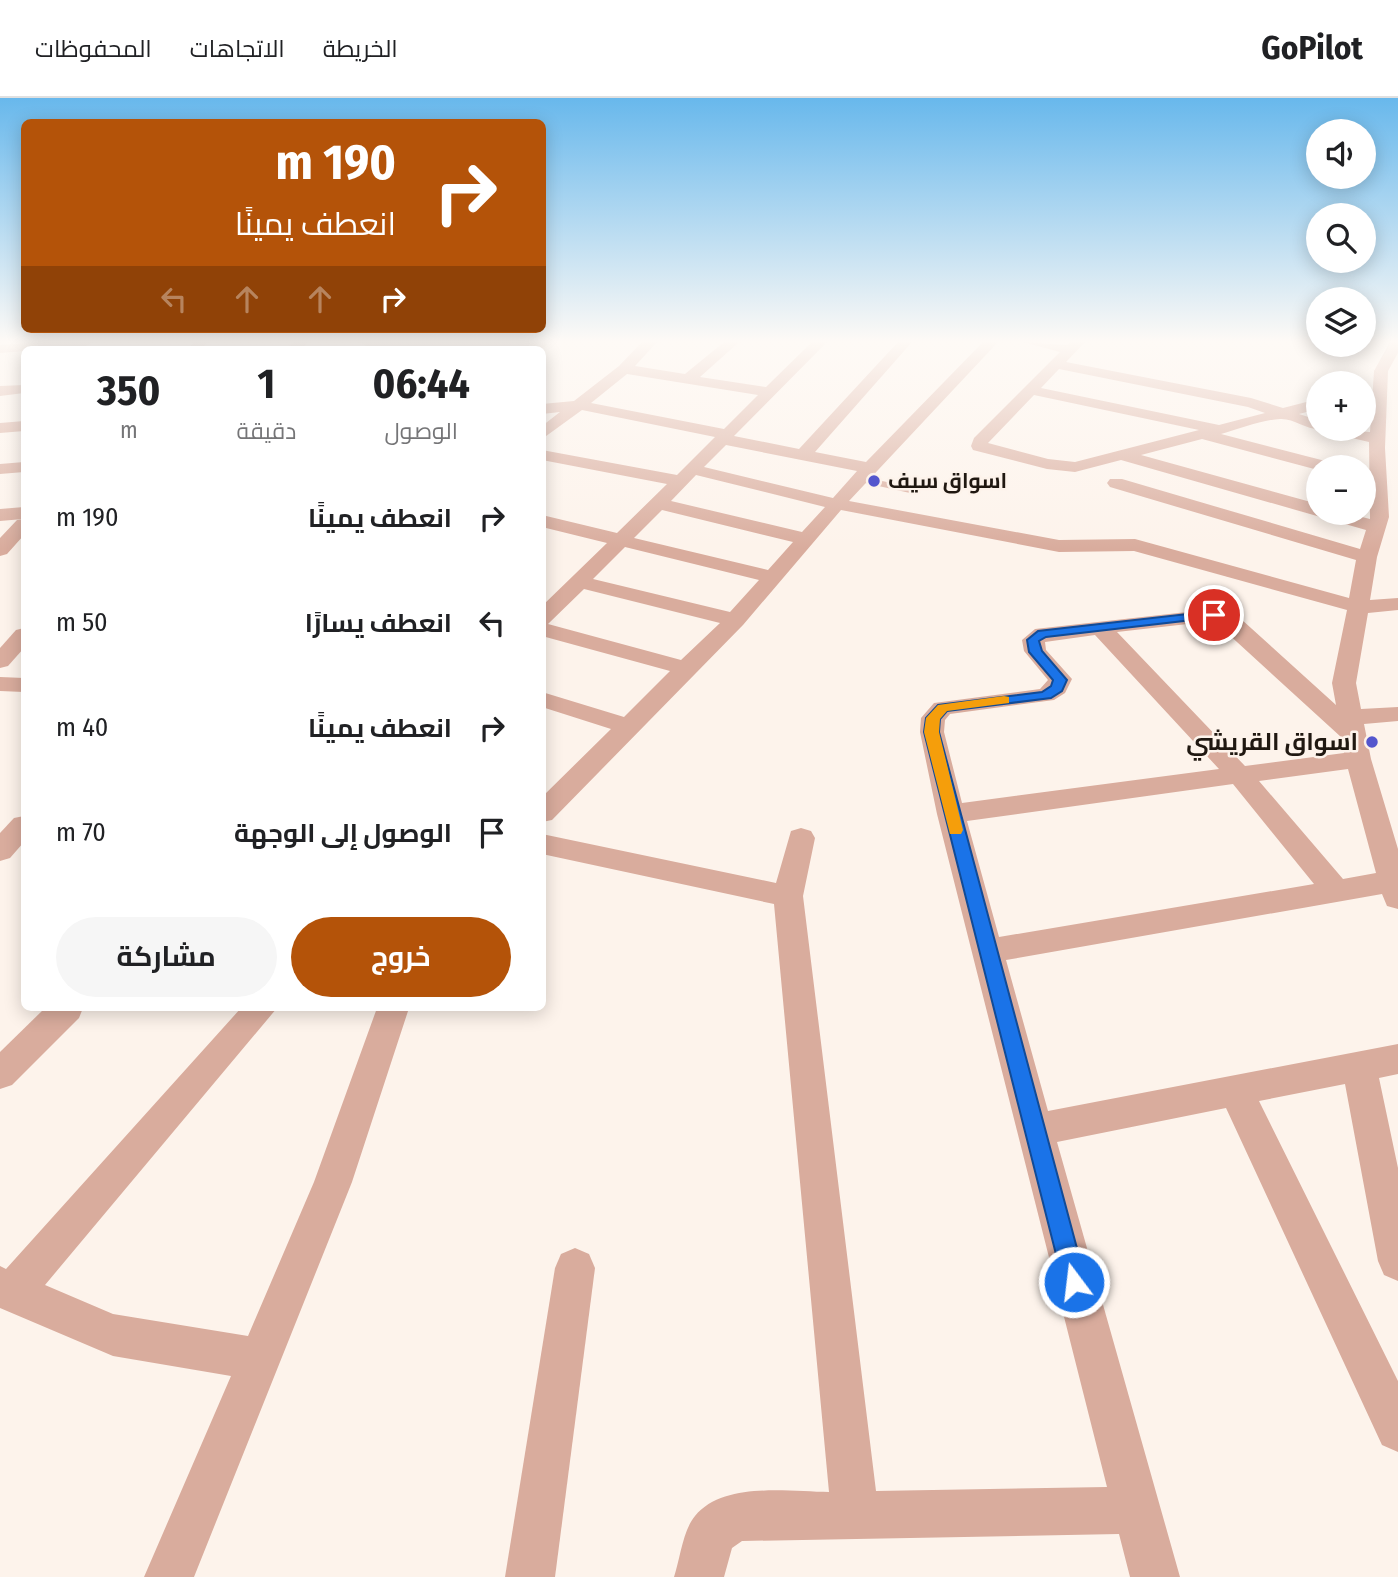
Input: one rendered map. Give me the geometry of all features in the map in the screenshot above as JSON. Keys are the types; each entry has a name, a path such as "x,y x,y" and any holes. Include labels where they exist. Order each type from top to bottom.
{"street":[{"path":"546,431 572,411"},
{"path":"608,411 725,436 864,473"},
{"path":"546,615 750,411"},
{"path":"803,455 843,411"},
{"path":"546,809 735,620 864,473 924,411"},
{"path":"1010,411 979,446 1066,467 1293,411"},
{"path":"1132,411 1219,429"},
{"path":"1274,411 1306,421"},
{"path":"1376,466 1384,445 1382,411"},
{"path":"0,428 21,426"},
{"path":"1201,434 1306,462"},
{"path":"1123,455 1306,507"},
{"path":"546,456 686,475 1059,546 1135,545 1358,607 1398,604"},
{"path":"0,469 21,467"},
{"path":"1116,483 1367,557"},
{"path":"987,951 1336,890 1396,889 1354,737 1345,683 1367,557 1385,520 1376,494"},
{"path":"658,503 805,539"},
{"path":"0,515 21,513"},
{"path":"546,522 772,577"},
{"path":"0,550 21,527"},
{"path":"579,582 735,620"},
{"path":"1155,1577 951,814 932,732 933,718 943,708 1046,695 1057,688 1060,680 1035,652 1033,640 1043,634 1223,615 1354,737"},
{"path":"1101,628 1239,775 1336,890"},
{"path":"546,630 687,669"},
{"path":"0,662 21,642"},
{"path":"0,684 21,685"},
{"path":"546,700 628,726"},
{"path":"951,814 1239,775 1354,737 1398,714"},
{"path":"546,780 568,788"},
{"path":"0,851 21,828"},
{"path":"801,838 788,896 855,1515"},
{"path":"546,845 788,896"},
{"path":"0,1074 64,1011"},
{"path":"258,1011 6,1290 113,1335 259,1359"},
{"path":"169,1577 332,1182 392,1011"},
{"path":"1034,1130 1398,1059"},
{"path":"1359,1067 1398,1261"},
{"path":"1236,1091 1398,1429"},
{"path":"530,1577 575,1268"},
{"path":"699,1577 712,1533 736,1517 1136,1510"}],"lane":[{"path":"864,473 910,490"}],"slow traffic":[{"path":"955,830 932,732 933,718 943,708 1004,700"}],"place":[{"name":"اسواق سيف","path":"874,481"},
{"name":"اسواق القريشي","path":"1372,742"}],"route":[{"path":"1074,1282 951,814 932,732 933,718 943,708 1046,695 1057,688 1060,680 1035,652 1033,640 1043,634 1214,615"}]}
